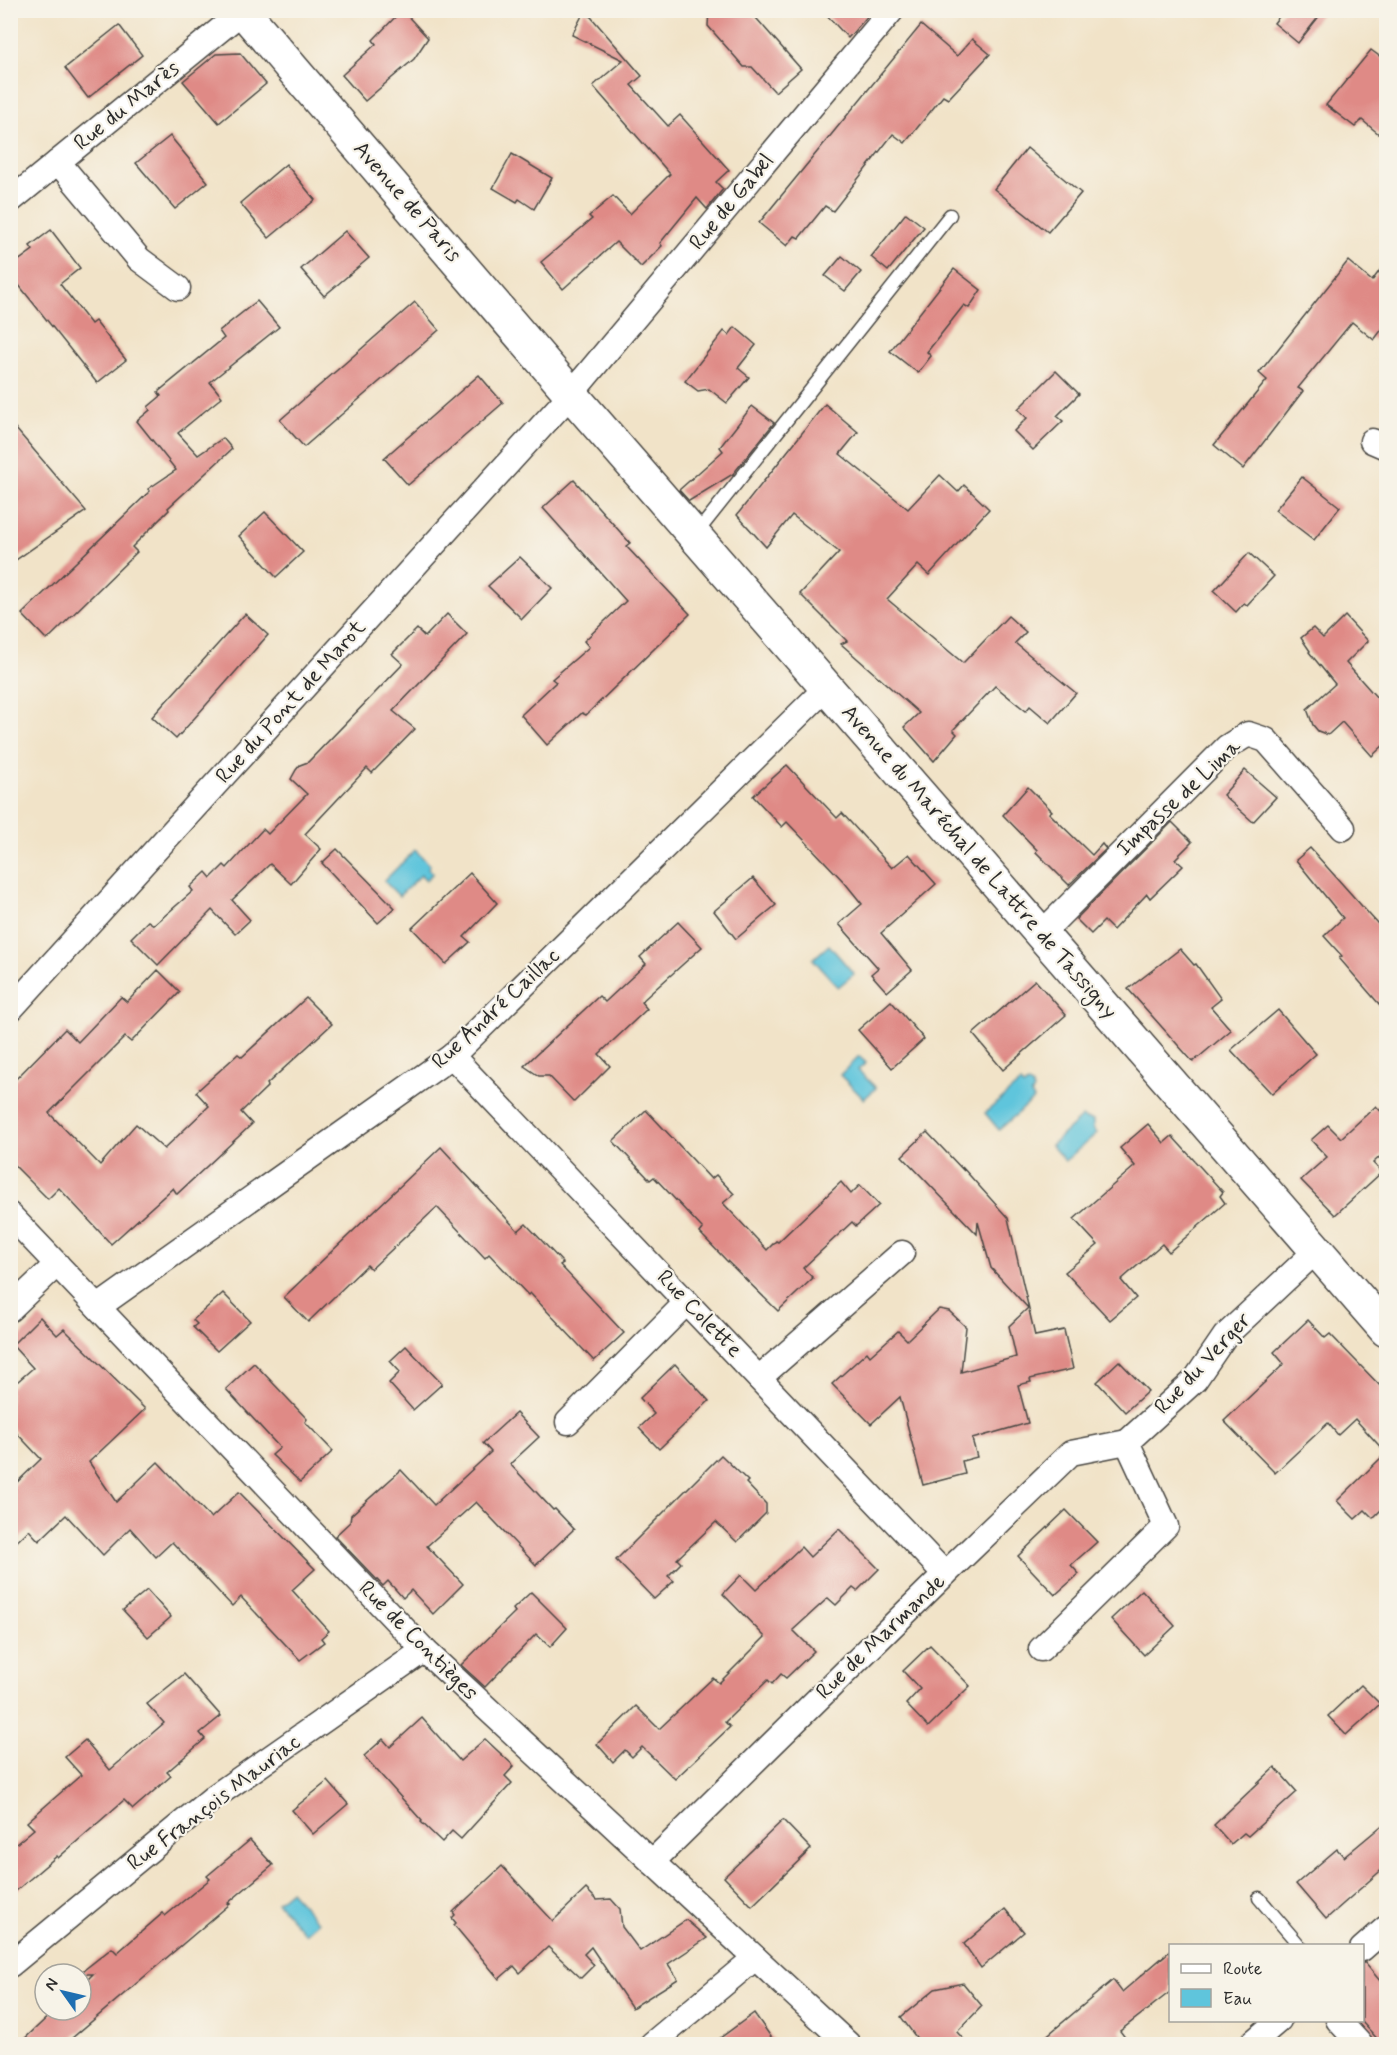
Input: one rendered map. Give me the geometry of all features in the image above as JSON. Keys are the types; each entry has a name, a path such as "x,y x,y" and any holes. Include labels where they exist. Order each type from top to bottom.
{"main road":[{"name":"Avenue de Paris","path":"243,11 571,394"},
{"name":"Avenue du Maréchal de Lattre de Tassigny","path":"571,394 1386,1330"}],"street":[{"name":"Rue de Gabel","path":"571,394 892,10"},
{"name":"Rue du Marès","path":"10,201 243,11"},
{"path":"58,162 139,259 178,288"},
{"name":"Rue du Pont de Marot","path":"10,1010 571,394"},
{"name":"Rue André Caillac","path":"98,1307 452,1056 827,687"},
{"name":"Impasse de Lima","path":"1041,934 1227,747 1248,734 1266,740 1342,828"},
{"name":"Rue Colette","path":"452,1056 945,1574"},
{"name":"Rue de Contièges","path":"10,1215 424,1650 848,2044"},
{"name":"Rue du Verger","path":"1127,1442 1195,1380 1226,1336 1317,1250"},
{"path":"759,1378 902,1254"},
{"path":"10,1309 57,1264"},
{"path":"568,1422 687,1302"},
{"path":"1041,1649 1166,1526 1127,1442"},
{"name":"Rue de Marmande","path":"652,1862 1071,1453 1127,1442"},
{"name":"Rue François Mauriac","path":"10,1965 214,1797 424,1650"},
{"path":"1364,1947 1386,1928"},
{"path":"652,2044 755,1958"},
{"path":"1251,2044 1277,2022"},
{"path":"1340,2022 1360,2044"}],"lane":[{"path":"695,534 950,215"},
{"path":"1259,1899 1298,1944"}],"water":[{"path":"415,850 430,865 428,868 433,873 426,880 421,875 399,896 384,881"},
{"path":"829,945 854,974 838,987 813,959"},
{"path":"859,1056 866,1063 858,1070 876,1088 864,1099 840,1075"},
{"path":"1020,1083 1023,1086 1028,1084 1032,1086 1034,1090 1031,1095 1034,1099 999,1130 985,1113"},
{"path":"1082,1117 1093,1120 1093,1129 1097,1133 1065,1161 1051,1145"},
{"path":"290,1891 318,1922 305,1934 277,1902"}],"building":[{"path":"402,10 428,38 414,59 365,101 342,75 376,44 373,40"},
{"path":"585,10 642,76 631,85 668,126 680,115 729,170 716,182 723,189 707,209 697,198 660,243 662,246 641,267 616,242 563,289 541,262 592,219 589,216 613,196 630,214 670,174 593,86 623,60 572,35"},
{"path":"709,10 749,10 801,69 775,92 752,67 744,67 708,26"},
{"path":"822,10 873,10 848,38"},
{"path":"1284,10 1324,10 1298,43 1274,23"},
{"path":"119,25 142,55 88,98 65,68"},
{"path":"921,25 957,56 972,39 990,54 948,99 943,96 905,143 893,134 833,211 825,206 799,238 795,236 787,246 759,223"},
{"path":"1371,50 1386,61 1386,140 1362,120 1355,127 1326,105"},
{"path":"240,53 266,84 219,123 183,81 216,54"},
{"path":"170,136 208,182 175,209 136,163"},
{"path":"1027,148 1081,193 1048,232 994,189"},
{"path":"512,154 552,178 534,209 519,199 517,202 493,188"},
{"path":"286,164 315,200 269,238 240,203"},
{"path":"906,213 924,227 888,271 871,257"},
{"path":"51,230 80,268 60,284 91,324 95,321 126,360 97,383 10,274 10,267 33,250 30,246"},
{"path":"345,231 369,258 324,296 301,269"},
{"path":"842,256 861,272 845,291 825,276"},
{"path":"1348,261 1372,281 1386,262 1386,324 1374,340 1352,322 1298,388 1303,391 1243,469 1214,445 1267,380 1259,373"},
{"path":"954,269 981,290 969,308 964,305 927,352 931,356 918,373 890,351"},
{"path":"257,301 279,327 210,382 222,397 178,433 198,455 223,438 232,449 168,508 169,510 132,547 137,552 47,640 22,614 150,491 148,489 176,470 137,421 161,396 158,392 224,338 219,331"},
{"path":"415,302 439,330 304,447 280,420"},
{"path":"735,327 756,345 738,368 749,377 727,403 709,389 698,391 685,381 724,331 729,335"},
{"path":"1056,371 1079,394 1057,416 1063,421 1033,450 1014,431 1027,418 1018,409"},
{"path":"479,375 503,403 408,485 384,458"},
{"path":"825,404 858,432 840,454 908,509 940,475 958,492 964,485 989,509 929,575 918,565 887,599 963,663 1008,616 1026,632 1015,643 1076,693 1050,723 1030,706 1026,711 995,686 953,730 957,734 934,761 904,727 919,713 841,644 847,641 800,594 839,552 792,515 766,547 737,515"},
{"path":"752,406 774,423 733,474 689,501 679,490 723,451 720,447"},
{"path":"10,422 86,511 10,564"},
{"path":"1302,477 1340,507 1314,540 1275,510"},
{"path":"574,480 630,543 626,546 690,614 586,715 582,713 547,745 521,715 556,682 552,679 589,647 584,641 626,601 543,508"},
{"path":"265,512 303,552 276,577 239,536"},
{"path":"1249,553 1274,576 1247,605 1244,603 1236,612 1214,591"},
{"path":"520,557 552,588 522,619 488,586"},
{"path":"245,614 268,635 176,739 152,717"},
{"path":"447,614 467,634 393,711 415,729 372,773 367,768 305,834 321,849 291,884 270,864 232,900 250,920 235,934 212,910 158,965 131,938 148,921 154,925 193,891 190,887 206,872 211,878 224,865 227,868 263,829 268,834 307,794 291,779 300,765 308,762 403,664 392,654 417,629 425,637"},
{"path":"1345,616 1368,641 1346,663 1386,708 1386,743 1372,756 1342,722 1328,735 1318,731 1307,709 1335,684 1309,652 1301,638 1313,628 1323,638"},
{"path":"787,765 837,818 842,813 892,868 909,854 936,884 881,933 912,970 887,992 871,974 878,968 839,924 862,904 787,822 782,827 753,796"},
{"path":"1245,770 1276,797 1253,822 1223,795"},
{"path":"1028,787 1052,811 1049,813 1092,855 1102,844 1106,849 1069,885 1003,815"},
{"path":"1172,822 1192,842 1175,859 1183,866 1150,898 1147,894 1113,930 1104,921 1091,934 1076,919"},
{"path":"1310,848 1386,933 1386,1012 1339,958 1342,956 1324,936 1343,918 1296,860"},
{"path":"337,849 395,908 378,923 322,863"},
{"path":"470,873 497,903 464,937 470,942 446,964 412,928"},
{"path":"753,878 776,905 736,939 714,911"},
{"path":"678,922 702,947 641,1002 647,1009 599,1054 610,1066 574,1102 549,1076 539,1076 524,1066 599,996 605,1002 646,964 640,957"},
{"path":"1180,949 1194,965 1196,964 1221,999 1211,1007 1231,1030 1193,1062 1128,989"},
{"path":"158,970 180,992 131,1042 125,1037 49,1113 100,1165 136,1124 164,1149 209,1106 196,1092 238,1054 242,1057 306,998 332,1024 267,1084 268,1086 241,1112 252,1124 177,1194 173,1188 111,1244 59,1188 48,1199 10,1161 10,1085 65,1029 78,1042 121,997 127,1002"},
{"path":"1035,980 1066,1015 1003,1070 973,1034"},
{"path":"891,1001 924,1039 892,1068 858,1030"},
{"path":"1278,1010 1316,1054 1272,1094 1231,1050"},
{"path":"1376,1106 1386,1117 1386,1151 1373,1163 1382,1172 1335,1215 1301,1180 1327,1157 1311,1140 1328,1125 1341,1138"},
{"path":"646,1110 711,1179 716,1175 734,1194 723,1203 767,1250 841,1182 851,1194 860,1185 879,1205 856,1226 852,1222 803,1268 813,1278 778,1311 700,1233 703,1229 654,1177 650,1180 613,1141"},
{"path":"1148,1124 1164,1143 1172,1136 1223,1192 1220,1196 1225,1203 1169,1252 1162,1244 1121,1280 1136,1298 1110,1320 1065,1272 1098,1245 1074,1219 1135,1166 1120,1148"},
{"path":"927,1132 1008,1218 1035,1336 1064,1330 1073,1369 1030,1379 1031,1382 1018,1385 1028,1423 972,1439 977,1457 962,1461 965,1474 923,1485 900,1397 871,1424 832,1384 867,1352 870,1356 898,1331 907,1340 939,1309 949,1311 966,1327 961,1372 1016,1357 1009,1326 1028,1308 991,1268 978,1222 977,1234 902,1156"},
{"path":"441,1147 518,1231 526,1224 563,1263 560,1265 624,1333 594,1361 530,1293 528,1295 489,1254 485,1258 437,1207 371,1269 367,1265 308,1322 284,1297"},
{"path":"223,1293 250,1321 217,1351 193,1327 197,1324 193,1320"},
{"path":"40,1317 57,1335 64,1329 145,1409 89,1462 116,1502 158,1462 211,1518 239,1492 315,1569 292,1590 329,1631 321,1638 324,1642 300,1660 241,1597 232,1606 172,1542 156,1557 130,1528 103,1555 66,1515 39,1541 29,1530 10,1548 10,1489 41,1459 10,1426 10,1388 33,1368 12,1345"},
{"path":"1308,1320 1325,1338 1330,1334 1386,1392 1386,1453 1355,1419 1338,1435 1328,1423 1275,1473 1224,1421 1284,1364 1274,1352"},
{"path":"406,1346 442,1384 413,1410 389,1383 400,1372 390,1361"},
{"path":"1119,1361 1148,1391 1125,1412 1097,1382"},
{"path":"254,1363 307,1419 305,1422 333,1451 300,1482 272,1455 280,1448 226,1389"},
{"path":"675,1364 709,1401 659,1449 639,1428 654,1414 640,1398"},
{"path":"516,1413 539,1437 510,1464 574,1529 536,1565 476,1502 427,1546 463,1584 433,1614 411,1590 403,1598 388,1581 383,1586 335,1536 350,1522 351,1515 401,1470 434,1505 491,1452 483,1443"},
{"path":"1386,1453 1386,1505 1373,1518 1365,1510 1355,1519 1337,1501"},
{"path":"721,1455 748,1481 746,1483 766,1504 766,1513 737,1542 716,1522 677,1559 681,1563 668,1576 674,1581 654,1599 616,1560"},
{"path":"1066,1510 1097,1542 1071,1565 1079,1574 1055,1595 1018,1556"},
{"path":"839,1529 879,1569 857,1591 853,1588 836,1605 828,1598 793,1630 814,1651 786,1678 781,1674 772,1684 768,1680 725,1722 730,1727 675,1779 642,1747 632,1757 625,1750 613,1762 597,1744 636,1706 659,1729 713,1678 719,1683 765,1637 723,1594 741,1575 756,1590 801,1547 810,1557"},
{"path":"147,1590 171,1617 148,1637 123,1610"},
{"path":"1142,1590 1175,1626 1144,1655 1111,1619"},
{"path":"531,1592 567,1628 550,1647 536,1634 485,1687 461,1665 515,1612 513,1609"},
{"path":"930,1645 970,1686 928,1727 906,1704 920,1689 903,1671"},
{"path":"184,1674 221,1716 200,1733 205,1739 167,1772 171,1776 133,1809 124,1800 58,1858 57,1856 10,1896 10,1849 34,1829 27,1822 81,1775 65,1757 85,1740 110,1770 164,1723 147,1704"},
{"path":"1361,1685 1380,1704 1346,1735 1328,1716"},
{"path":"422,1718 460,1761 485,1739 514,1766 505,1776 512,1783 461,1839 452,1831 442,1842 421,1822 364,1756 383,1739 390,1747"},
{"path":"1275,1767 1297,1792 1248,1836 1244,1833 1231,1844 1214,1825"},
{"path":"328,1781 348,1804 313,1834 292,1810"},
{"path":"783,1820 811,1849 752,1906 724,1877"},
{"path":"1386,1822 1386,1866 1326,1919 1296,1884 1337,1849 1344,1857"},
{"path":"250,1840 273,1865 93,2020 93,1963 112,1948 117,1953 163,1913 165,1916 210,1879 207,1876"},
{"path":"502,1866 553,1921 586,1889 597,1900 611,1899 620,1909 622,1927 640,1951 686,1920 707,1938 668,1964 678,1979 632,2008 591,1947 584,1954 594,1965 581,1978 548,1947 520,1973 514,1966 499,1979 454,1925 456,1923 452,1918 455,1915 453,1912"},
{"path":"1005,1909 1024,1932 981,1968 964,1944"},
{"path":"1169,1952 1169,1993 1120,2031 1130,2044 1037,2044 1113,1980 1122,1992"},
{"path":"1364,1963 1386,1988 1386,2044 1382,2044 1362,2022 1364,2022"},
{"path":"963,1983 982,2006 957,2032 968,2044 921,2044 901,2017 935,1989"},
{"path":"754,2013 776,2044 712,2044"},
{"path":"42,2022 91,2022 65,2044 19,2044"}]}
